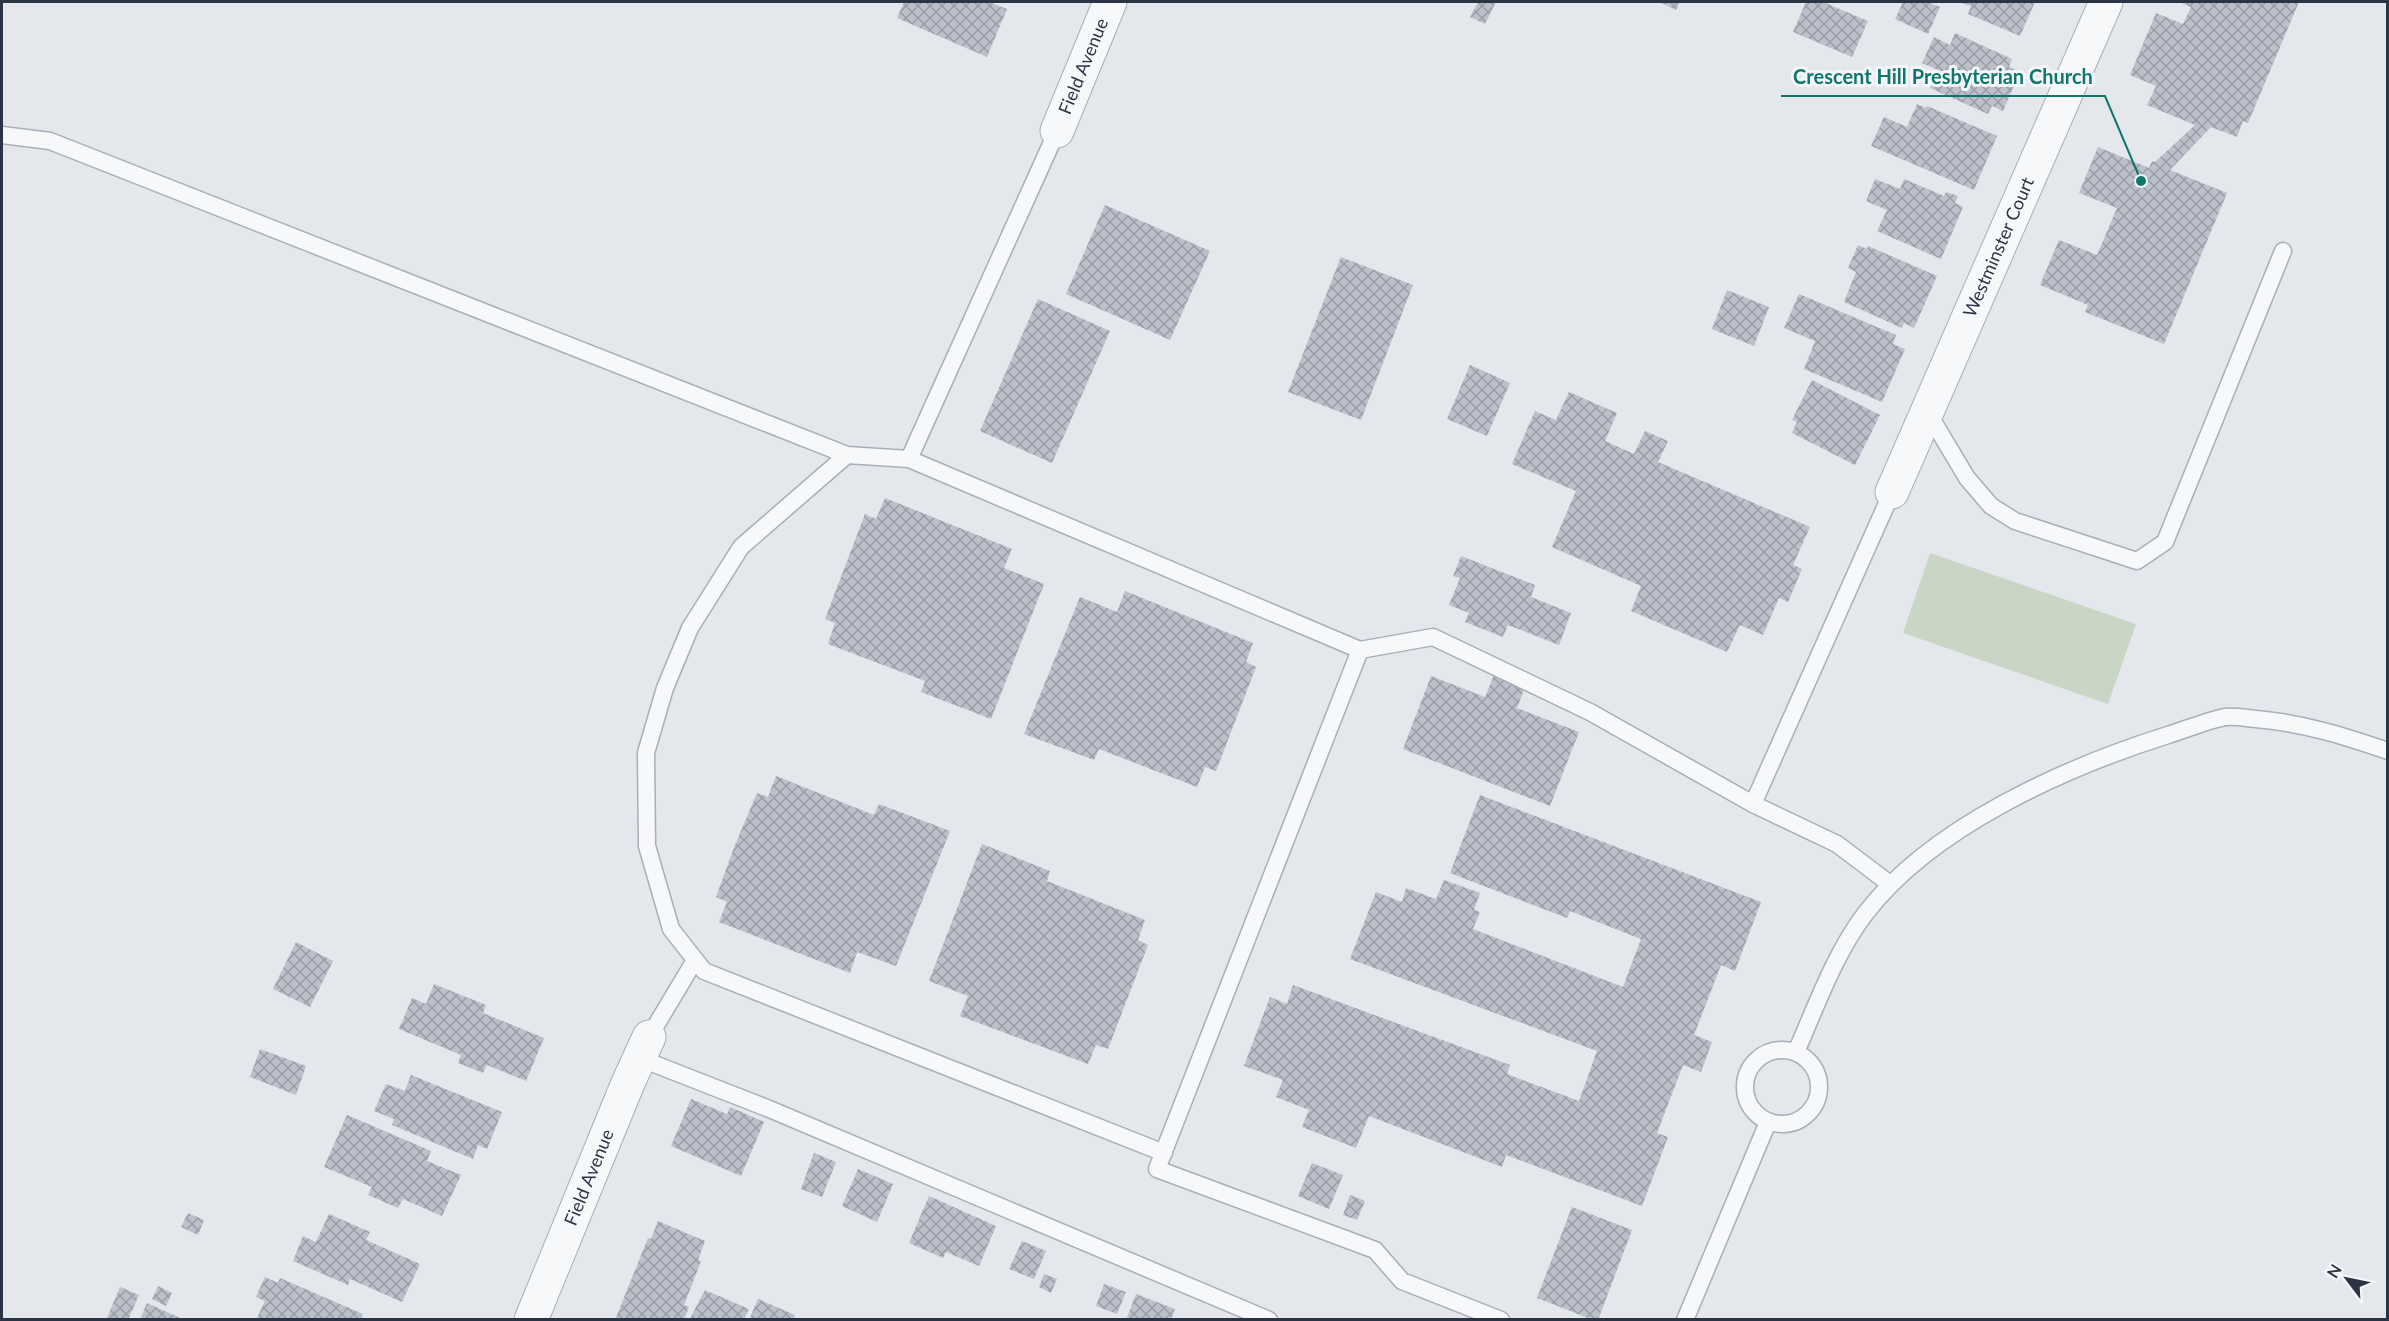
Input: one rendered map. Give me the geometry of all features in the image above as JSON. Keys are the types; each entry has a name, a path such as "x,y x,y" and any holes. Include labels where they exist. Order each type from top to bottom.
{"street":[{"name":"Field Avenue","path":"1057,131 1110,2"},
{"name":"Westminster Court","path":"1892,492 2106,2"},
{"name":"Field Avenue","path":"531,1320 644,1048"}],"lane":[{"path":"909,459 1057,131"},
{"path":"2,135 50,141 847,455 909,459 1360,650 1433,637 1590,712 1753,804 1837,844 1890,884"},
{"path":"1927,411 1967,478 1991,506 2015,521 2137,561 2165,542 2283,251"},
{"path":"847,455 741,547 690,628 659,710 646,753 647,846 671,929 704,971 1164,1153"},
{"path":"1753,804 1892,492"},
{"path":"1360,650 1157,1169 1375,1250 1402,1281 1501,1320"},
{"path":"1796,1052 1837,962 1863,916 1890,884 1935,848 2010,798 2127,748 2226,717 2289,722 2335,732 2388,751"},
{"path":"695,960 644,1048 767,1108 1269,1320"},
{"path":"1782,1049 1796,1052 1809,1059 1817,1072 1820,1087 1817,1101 1809,1114 1797,1122 1782,1125 1768,1122 1756,1114 1747,1102 1744,1087 1747,1073 1755,1060 1768,1052 1782,1049"},
{"path":"1685,1320 1768,1122"}],"green space":[{"path":"1930,553 2136,624 2108,704 1903,633"}],"building":[{"path":"904,2 989,2 1007,9 987,57 897,18"},
{"path":"1478,2 1496,2 1485,24 1470,17"},
{"path":"1659,2 1680,2 1676,10"},
{"path":"1806,2 1823,2 1868,21 1852,57 1793,32"},
{"path":"1903,2 1927,2 1940,7 1928,34 1895,19"},
{"path":"1959,2 2035,2 2020,36 1968,14 1971,6"},
{"path":"2179,2 2299,2 2248,123 2243,121 2237,137 2211,127 2170,170 2227,193 2164,344 2085,312 2088,305 2040,285 2059,240 2097,255 2117,208 2079,193 2098,147 2149,168 2152,161 2155,162 2195,125 2147,105 2156,86 2130,75 2156,13 2183,24 2191,7"},
{"path":"1955,33 2012,59 2009,67 2020,72 2003,111 1992,106 1988,114 1930,88 1938,70 1922,63 1934,37 1950,45"},
{"path":"1917,104 1926,108 1927,106 1997,136 1974,190 1871,146 1884,117 1907,127"},
{"path":"1875,179 1900,189 1904,179 1944,196 1946,192 1958,196 1955,203 1963,207 1941,259 1877,231 1887,210 1866,201"},
{"path":"1105,205 1210,251 1170,340 1066,294"},
{"path":"1858,245 1867,249 1868,246 1937,276 1914,328 1904,323 1902,328 1844,302 1856,272 1848,268"},
{"path":"1341,257 1413,285 1361,420 1288,392"},
{"path":"1727,290 1769,307 1754,346 1712,329"},
{"path":"1799,294 1896,335 1893,344 1905,349 1882,402 1804,369 1815,341 1784,328"},
{"path":"1038,299 1110,331 1052,463 980,431"},
{"path":"1470,365 1510,383 1487,436 1447,419"},
{"path":"1812,380 1880,415 1855,465 1792,433 1797,422 1792,420"},
{"path":"1569,392 1617,413 1605,441 1634,454 1645,431 1668,441 1658,462 1810,527 1793,565 1802,569 1788,602 1779,598 1763,635 1740,625 1727,652 1631,611 1641,586 1552,547 1576,491 1512,464 1535,411 1556,420"},
{"path":"885,498 1012,549 1004,568 1044,584 991,719 921,692 925,681 828,644 835,623 825,619 865,514 876,519"},
{"path":"1461,556 1535,585 1531,597 1571,613 1559,645 1508,625 1503,637 1465,622 1469,613 1449,605 1460,578 1453,576"},
{"path":"1125,591 1253,643 1246,662 1256,667 1216,771 1205,767 1197,787 1099,749 1094,760 1024,734 1080,597 1117,612"},
{"path":"1494,675 1525,687 1517,708 1579,732 1550,806 1403,749 1431,676 1485,697"},
{"path":"776,776 874,815 879,804 950,831 896,966 857,952 850,973 719,922 727,902 716,897 735,845 757,793 768,797"},
{"path":"1480,795 1761,902 1735,971 1721,965 1694,1035 1712,1042 1701,1072 1683,1065 1657,1133 1668,1137 1642,1206 1506,1155 1502,1167 1369,1116 1356,1148 1302,1127 1309,1110 1276,1097 1283,1080 1244,1066 1270,997 1287,1004 1293,985 1510,1065 1507,1074 1579,1101 1597,1051 1350,959 1376,892 1402,902 1406,888 1436,899 1444,880 1480,893 1474,910 1480,912 1473,929 1623,987 1641,939 1570,911 1567,918 1450,873"},
{"path":"982,844 1050,871 1047,881 1145,920 1138,940 1148,945 1108,1049 1096,1045 1088,1064 960,1016 968,996 929,981"},
{"path":"296,942 333,961 310,1007 273,989"},
{"path":"434,984 486,1005 483,1013 544,1038 526,1081 487,1065 483,1073 458,1063 461,1055 399,1029 412,998 426,1004"},
{"path":"260,1049 306,1066 296,1095 250,1077"},
{"path":"411,1075 502,1112 487,1149 478,1145 473,1159 392,1125 394,1119 374,1111 386,1084 405,1091"},
{"path":"691,1099 727,1114 730,1107 764,1122 741,1176 671,1146"},
{"path":"347,1115 431,1151 427,1161 461,1175 442,1216 403,1199 398,1208 368,1195 372,1187 324,1167"},
{"path":"814,1153 836,1162 822,1197 801,1189"},
{"path":"1312,1163 1343,1175 1329,1209 1298,1196"},
{"path":"858,1169 893,1184 877,1222 842,1206"},
{"path":"1350,1195 1365,1201 1357,1220 1343,1215"},
{"path":"929,1196 996,1226 979,1266 946,1252 943,1258 909,1243"},
{"path":"1572,1207 1632,1230 1598,1320 1537,1298"},
{"path":"188,1213 204,1220 198,1235 181,1227"},
{"path":"329,1214 370,1232 366,1240 420,1264 402,1302 350,1279 348,1285 293,1261 303,1236 316,1242"},
{"path":"658,1221 705,1241 698,1260 701,1261 684,1305 689,1307 684,1320 615,1320 648,1238 651,1239"},
{"path":"1022,1241 1046,1251 1034,1279 1009,1269"},
{"path":"1044,1274 1057,1279 1051,1293 1039,1287"},
{"path":"265,1277 278,1283 280,1278 363,1314 361,1320 256,1320 265,1301 256,1297"},
{"path":"1104,1284 1126,1292 1117,1314 1096,1306"},
{"path":"158,1286 172,1293 166,1306 152,1299"},
{"path":"120,1287 139,1295 128,1320 106,1320"},
{"path":"705,1290 749,1309 744,1320 689,1320"},
{"path":"1136,1294 1175,1309 1171,1320 1126,1320"},
{"path":"758,1299 795,1315 793,1320 749,1320"},
{"path":"147,1303 185,1320 147,1320 141,1317"}],"place":[{"name":"Crescent Hill Presbyterian Church","path":"2141,181"}]}
